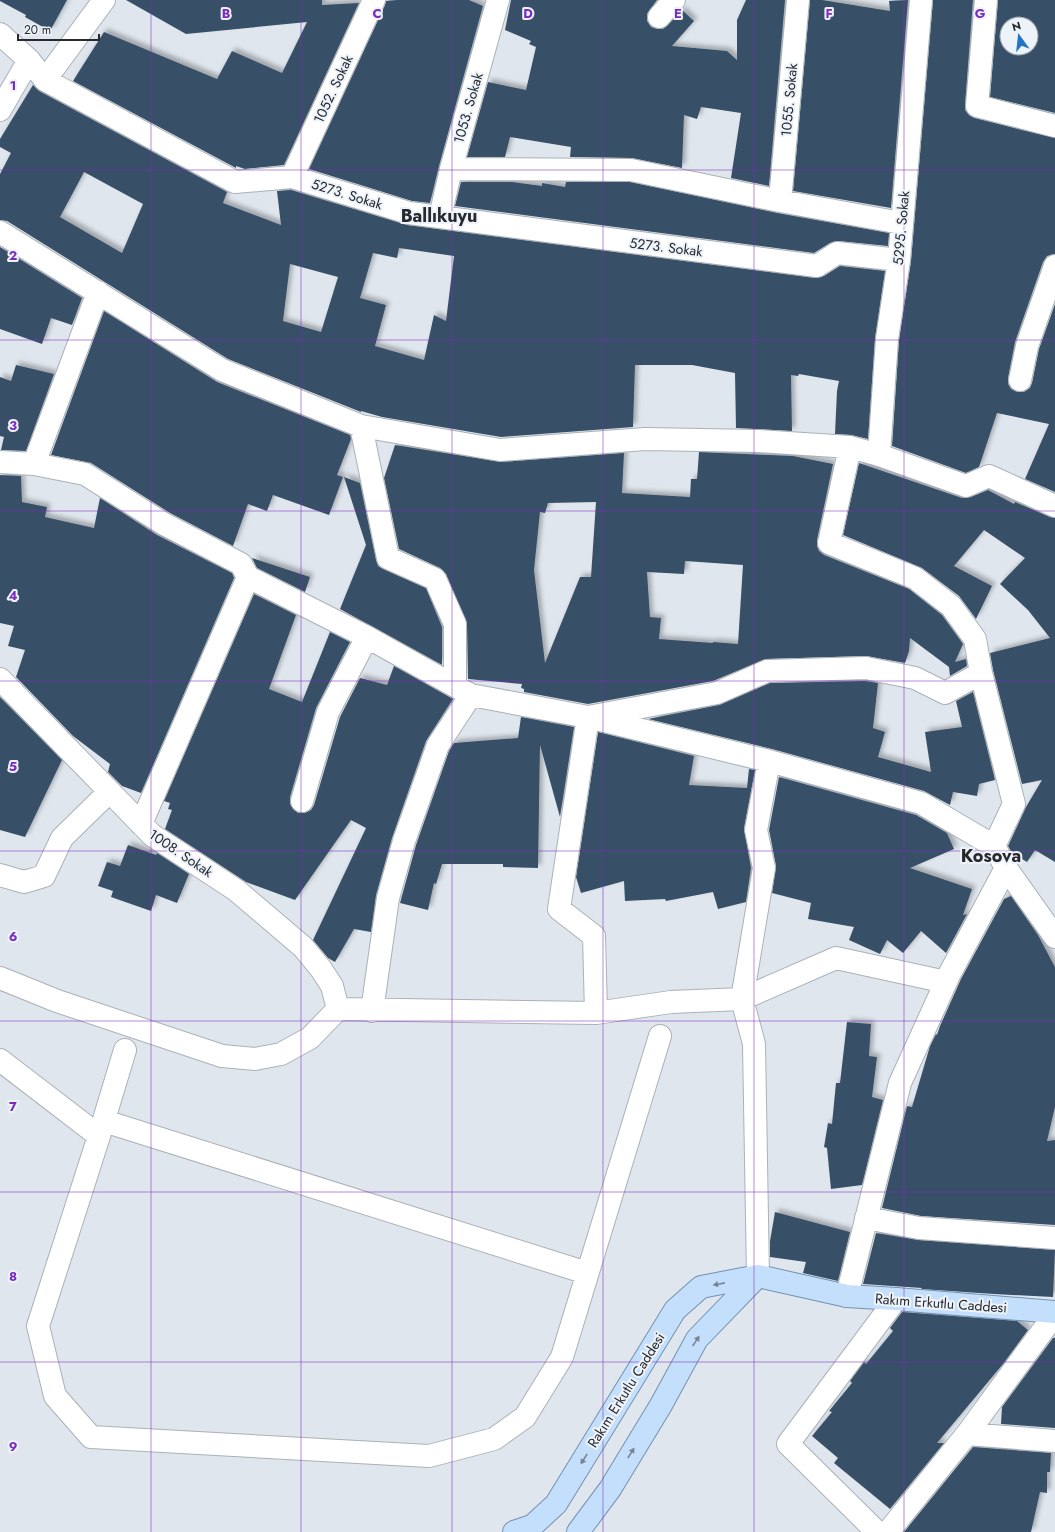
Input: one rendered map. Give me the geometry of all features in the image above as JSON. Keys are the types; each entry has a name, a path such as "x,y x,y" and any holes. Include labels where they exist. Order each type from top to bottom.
{"main road":[{"name":"Rakım Erkutlu Caddesi","path":"514,1532 532,1526 556,1504 675,1310 701,1287 758,1276 847,1296 896,1298 1055,1313"},
{"path":"578,1532 610,1489 661,1405 697,1339 758,1276"}],"street":[{"path":"45,80 104,0"},
{"name":"1052. Sokak","path":"292,177 374,0"},
{"name":"1053. Sokak","path":"440,217 451,168 498,0"},
{"path":"659,17 674,0"},
{"name":"1055. Sokak","path":"780,200 798,0"},
{"name":"5295. Sokak","path":"879,455 887,339 899,260 921,0"},
{"path":"986,0 977,106 1055,126"},
{"name":"5273. Sokak","path":"0,34 29,60 45,80 235,182 292,177 409,213 817,266 837,253 899,260"},
{"path":"0,110 29,60"},
{"path":"451,168 631,170 901,223"},
{"path":"0,232 222,370 361,426 500,450 645,439 758,441 850,447 879,455 966,486 989,476 1055,506"},
{"path":"1020,380 1027,346 1055,266"},
{"path":"34,464 98,292"},
{"path":"361,426 388,558 435,579 455,624 463,690 438,744 404,841 388,898 372,1010"},
{"path":"850,447 829,543 915,578 951,606 975,639 981,673 1014,804 994,846"},
{"path":"0,462 34,464 85,474 164,524 240,564 248,577 367,637 463,690 588,717 769,761 921,803 994,846 1006,868 1055,937"},
{"path":"141,824 248,577"},
{"path":"302,801 328,712 367,637"},
{"path":"588,717 717,693 767,671 866,668 915,678 945,694 981,673"},
{"name":"1008. Sokak","path":"0,679 152,836 236,890 303,947 321,969 332,986 338,1009"},
{"path":"588,717 559,909 594,936 596,1013"},
{"path":"758,1276 754,1044 742,999 764,868 756,830 769,761"},
{"path":"0,875 24,882 44,876 62,838 109,792"},
{"path":"847,1296 900,1083 946,982 1006,868"},
{"path":"4,985 222,1056 254,1059 281,1054 310,1038 338,1009 596,1013 671,1002 742,999 836,958 946,982"},
{"path":"125,1050 102,1128 38,1326 55,1396 91,1437 429,1456 494,1439 525,1416 562,1357 660,1036"},
{"path":"0,1060 102,1128 587,1273"},
{"path":"866,1218 919,1228 1055,1238"},
{"path":"877,1532 788,1444 896,1298"},
{"path":"888,1532 967,1434 1055,1313"},
{"path":"967,1434 1055,1441"}],"building":[{"path":"0,0 67,0 50,31 25,17 26,15"},
{"path":"126,0 322,0 322,5 359,3 284,165 245,169 236,166 236,168 73,81 104,32 217,79 232,51 282,73 307,22 186,34"},
{"path":"469,0 483,6 430,203 412,201 309,169 386,1"},
{"path":"511,0 657,0 647,14 647,21 651,27 663,29 682,10 694,21 672,46 727,51 737,60 737,20 746,0 785,0 769,186 731,178 741,113 701,107 697,119 684,115 682,168 631,158 570,157 571,147 510,137 505,157 467,157 488,82 526,90 536,47 529,44 531,41 505,30"},
{"path":"810,0 822,0 890,11 889,1 908,0 891,208 793,191"},
{"path":"933,0 973,0 965,105 965,110 969,115 974,118 1055,138 1055,254 1047,256 1043,262 1015,342 1008,384 1011,389 1017,392 1024,392 1030,388 1039,349 1055,304 1055,492 1025,479 1049,424 997,413 979,467 966,473 892,446 899,340 911,261"},
{"path":"998,0 1055,0 1055,113 990,97"},
{"path":"33,85 39,91 227,192 223,203 281,225 277,191 291,190 407,225 815,278 824,276 840,266 885,271 875,338 868,439 851,435 835,434 837,391 839,381 799,374 798,376 791,375 792,431 736,428 735,373 692,365 635,365 633,427 501,437 382,417 361,412 228,359 7,221 0,220 0,174 11,153 0,147 0,139","holes":["84,172 143,204 122,253 60,217","399,248 454,256 446,321 434,315 424,360 375,346 386,305 360,298 373,253 397,258","290,264 338,277 321,332 283,321"]},
{"path":"461,182 512,182 542,186 542,183 565,187 566,182 630,182 777,213 889,233 888,246 838,241 830,243 814,253 455,206"},
{"path":"0,247 82,298 72,325 51,318 42,344 0,329"},
{"path":"104,311 217,382 350,435 351,439 337,475 343,477 329,515 273,495 267,511 248,504 233,546 170,513 91,463 51,455"},
{"path":"16,365 54,374 26,451 1,450 4,437 0,436 0,377 11,381"},
{"path":"395,445 501,462 624,453 622,493 690,497 691,479 697,479 699,452 793,456 833,464 817,540 819,551 824,555 909,589 942,615 963,644 955,662 966,659 967,666 950,676 949,667 910,638 909,651 905,663 866,656 766,659 713,681 588,704 524,692 524,689 521,688 522,684 468,679 467,624 446,574 440,568 399,549 384,478","holes":["596,502 591,577 580,577 545,663 534,570 540,512 545,513 548,503","685,561 743,565 738,644 659,639 661,618 650,617 647,572 684,574"]},
{"path":"859,463 962,498 971,497 988,490 1014,504 1015,502 1055,518 1055,862 1035,850 1027,862 1012,853 1008,846 1026,807 1042,780 1022,784 990,653 1050,638 1028,610 1000,584 1025,558 984,530 954,566 992,586 976,619 959,596 922,568 843,535"},
{"path":"0,475 21,476 22,502 47,507 45,517 94,528 100,498 157,535 232,573 234,578 141,793 122,786 108,772 110,764 73,736 16,677 25,650 8,646 14,626 0,623"},
{"path":"344,477 360,483 378,566 426,588 442,627 442,665 340,609 366,545"},
{"path":"252,558 310,577 305,592 257,568"},
{"path":"254,594 296,615 269,689 302,702 330,632 350,642 316,708 290,797 290,804 298,813 305,813 311,810 314,805 340,717 360,678 387,685 394,666 453,699 426,741 392,838 376,895 371,932 354,929 335,962 328,958 313,940 366,828 351,820 295,900 246,882 165,829 172,810 168,809 170,803 164,801"},
{"path":"865,681 878,683 873,728 885,732 878,757 931,772 925,732 962,727 956,701 973,692 995,780 979,784 977,796 953,792 950,805 924,791 772,749 648,719 719,705 770,683"},
{"path":"0,697 62,760 25,837 0,830"},
{"path":"521,717 574,727 560,817 540,745 538,868 503,867 503,864 442,864 436,884 434,883 428,910 400,903 416,845 449,751 454,743 518,738"},
{"path":"598,732 694,756 689,785 747,788 749,769 755,770 744,828 751,868 746,902 718,909 713,892 666,901 665,899 625,901 624,881 581,893 576,877"},
{"path":"779,777 916,815 947,833 954,849 910,868 972,889 963,915 967,914 946,953 921,931 903,953 887,940 880,954 849,940 854,927 808,919 811,903 772,893 776,866 769,830"},
{"path":"128,845 156,855 157,853 189,874 177,903 156,895 151,911 111,897 113,891 98,886 107,862 120,866"},
{"path":"1011,896 1038,935 1055,967 1055,1107 1047,1141 1055,1140 1055,1225 921,1216 882,1208 907,1106 912,1107 930,1046 936,1034 937,1035 961,979 1004,899"},
{"path":"847,1022 871,1024 869,1056 877,1057 872,1097 883,1100 862,1185 831,1189 827,1148 824,1147 828,1123 832,1124 836,1083 840,1083"},
{"path":"775,1212 850,1232 838,1281 803,1273 806,1262 770,1257 770,1241"},
{"path":"876,1233 918,1240 1055,1250 1053,1297 863,1284"},
{"path":"902,1312 1017,1321 1028,1330 1003,1364 937,1443 944,1443 890,1509 834,1463 838,1458 812,1436 832,1412 829,1411 852,1383 850,1381 864,1362 866,1364 893,1331 890,1328"},
{"path":"1053,1338 1055,1338 1055,1428 1001,1424 1002,1407"},
{"path":"973,1447 1051,1453 1050,1472 1047,1472 1047,1493 1040,1492 1031,1532 904,1532"}],"district":[{"name":"Ballıkuyu","path":"439,216"},
{"name":"Kosova","path":"991,856"}]}
